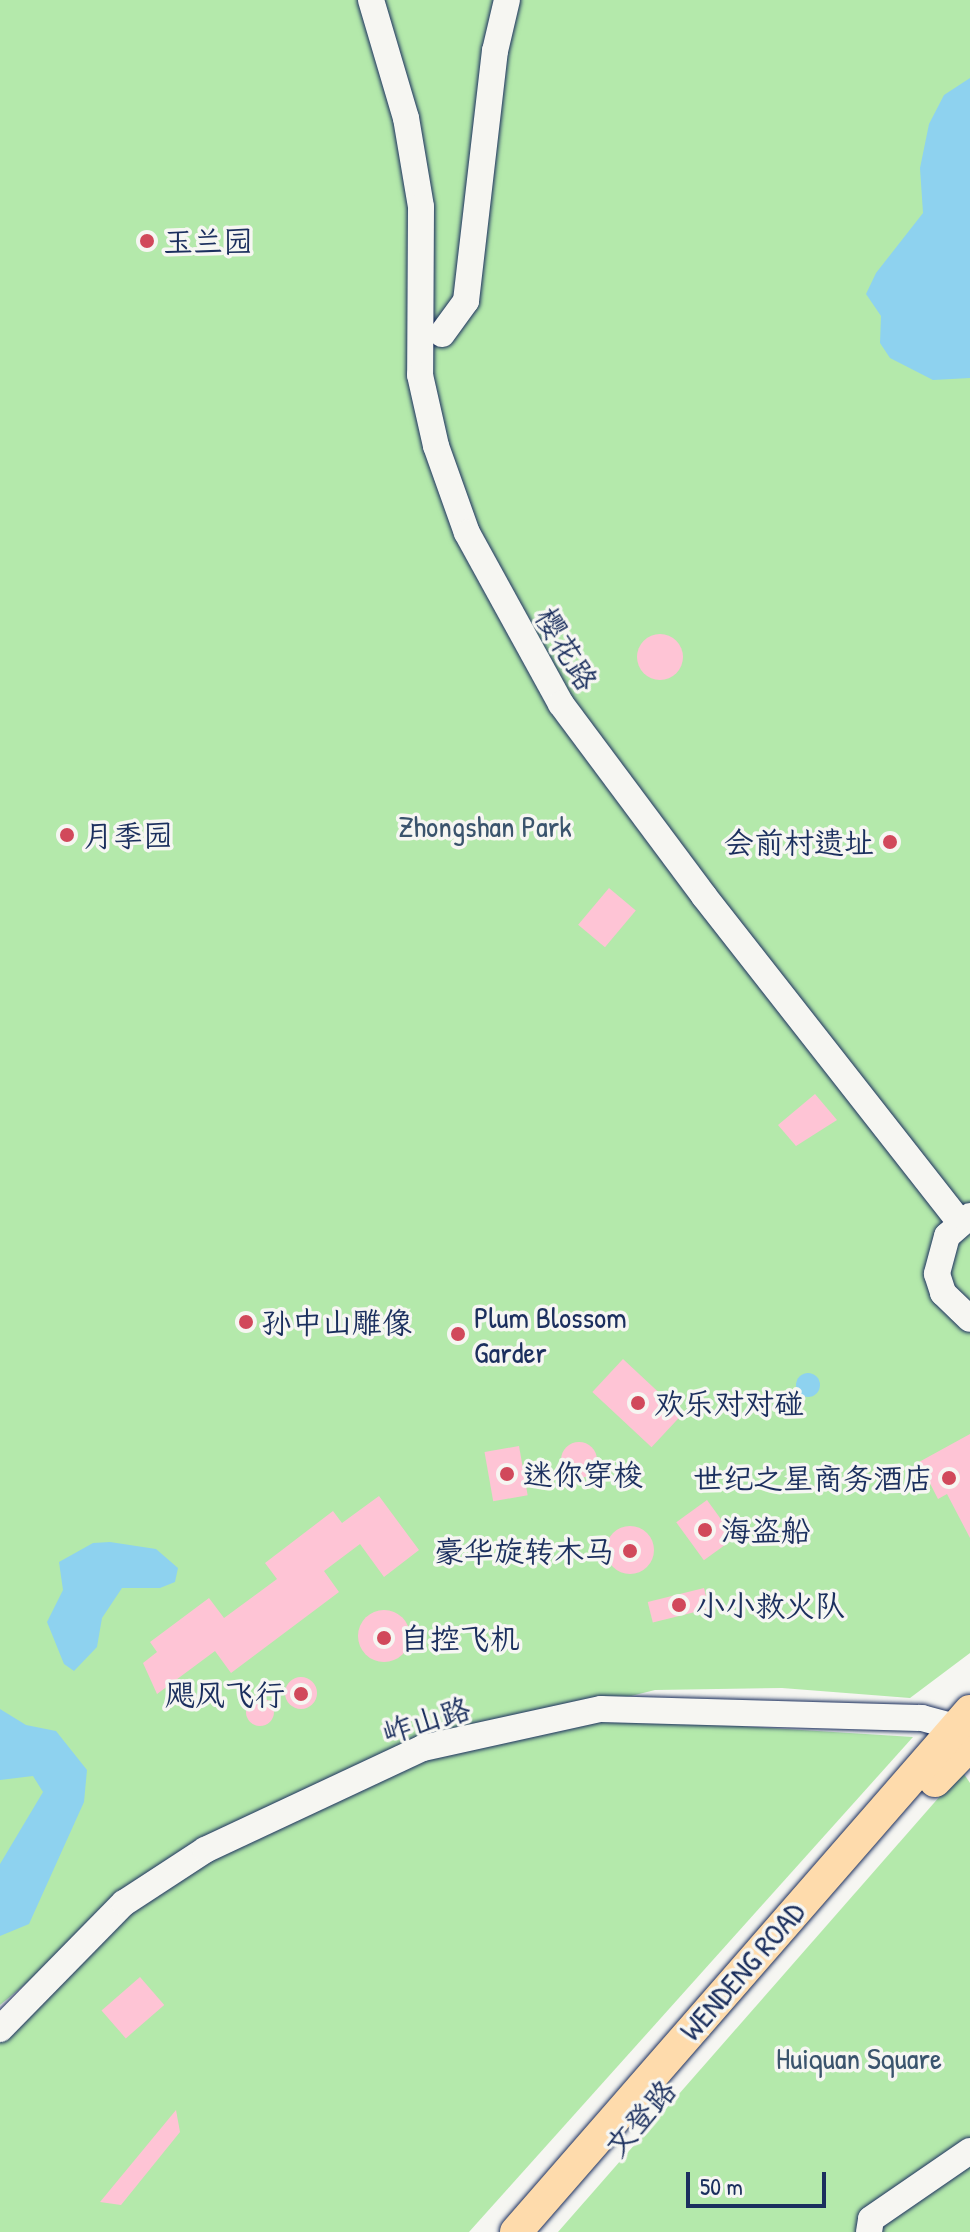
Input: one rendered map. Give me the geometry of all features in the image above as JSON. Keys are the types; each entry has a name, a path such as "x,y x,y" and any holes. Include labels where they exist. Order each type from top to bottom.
{"main road":[{"name":"WENDENG ROAD","path":"516,2232 966,1738"},
{"name":"文登路","path":"540,2232 966,1738"}],"street":[{"name":"樱花路","path":"371,0 406,118 421,207 420,375 436,446 467,533 561,704 704,896 965,1219 938,1254 937,1274 943,1293 970,1319"},
{"path":"442,334 466,301 495,51 507,0"},
{"name":"岞山路","path":"0,2029 124,1903 205,1850 423,1748 601,1709 922,1718 966,1738"},
{"path":"869,2232 871,2219 970,2151"}],"green space":[{"name":"Zhongshan Park","path":"0,0 970,0 970,1653 910,1698 782,1688 655,1690 423,1748 124,1903 0,2005"},
{"path":"599,1717 913,1737 469,2232 0,2232 0,2041 131,1909 217,1852 426,1756"},
{"name":"Huiquan Square","path":"962,1771 970,1783 970,2232 558,2232"}],"water":[{"path":"970,78 970,378 933,380 890,358 880,343 881,316 866,294 876,273 923,213 920,168 929,124 944,95"},
{"path":"808,1373 819,1380 820,1385 813,1396 808,1397 797,1390 796,1385 803,1374"},
{"path":"110,1542 156,1549 178,1568 175,1582 160,1588 122,1588 102,1618 97,1647 74,1671 64,1664 47,1622 63,1590 59,1562 93,1543"},
{"path":"0,1709 26,1725 56,1731 87,1770 84,1802 29,1924 0,1936 0,1864 43,1792 33,1776 0,1780"}],"building":[{"path":"660,634 676,641 683,657 676,673 660,680 644,673 637,657 644,641"},
{"path":"609,888 636,910 605,947 578,925"},
{"path":"815,1094 837,1120 796,1146 778,1125"},
{"name":"欢乐对对碰","path":"623,1359 682,1414 652,1447 592,1392"},
{"name":"世纪之星商务酒店","path":"970,1434 970,1538 947,1494 938,1499 919,1462"},
{"path":"579,1442 592,1447 597,1460 592,1473 579,1478 566,1473 561,1460 566,1447"},
{"name":"迷你穿梭","path":"519,1446 528,1495 493,1501 485,1452"},
{"path":"379,1496 419,1550 384,1577 360,1544 324,1571 339,1592 231,1673 215,1651 157,1694 143,1663 157,1652 150,1642 209,1598 224,1618 277,1579 265,1563 333,1511 342,1523"},
{"name":"海盗船","path":"707,1500 735,1538 704,1560 676,1522"},
{"name":"豪华旋转木马","path":"630,1526 647,1533 654,1550 647,1567 630,1574 613,1567 606,1550 613,1533"},
{"name":"小小救火队","path":"704,1588 709,1608 653,1622 648,1602"},
{"name":"自控飞机","path":"384,1610 402,1618 410,1636 402,1654 384,1662 366,1654 358,1636 366,1618"},
{"name":"飓风飞行","path":"301,1677 313,1681 317,1693 313,1705 301,1709 289,1705 285,1693 289,1681"},
{"path":"260,1698 270,1702 274,1712 270,1722 260,1726 250,1722 246,1712 250,1702"},
{"path":"140,1977 164,2005 126,2038 102,2010"},
{"path":"176,2110 180,2132 121,2205 100,2202"}],"place":[{"name":"玉兰园","path":"147,241"},
{"name":"月季园","path":"67,835"},
{"name":"会前村遗址","path":"890,842"},
{"name":"孙中山雕像","path":"246,1322"},
{"name":"Plum Blossom Garder","path":"458,1334"},
{"name":"欢乐对对碰","path":"638,1403"},
{"name":"迷你穿梭","path":"507,1474"},
{"name":"世纪之星商务酒店","path":"949,1478"},
{"name":"海盗船","path":"705,1530"},
{"name":"豪华旋转木马","path":"630,1551"},
{"name":"小小救火队","path":"679,1605"},
{"name":"自控飞机","path":"384,1638"},
{"name":"飓风飞行","path":"301,1694"}]}
